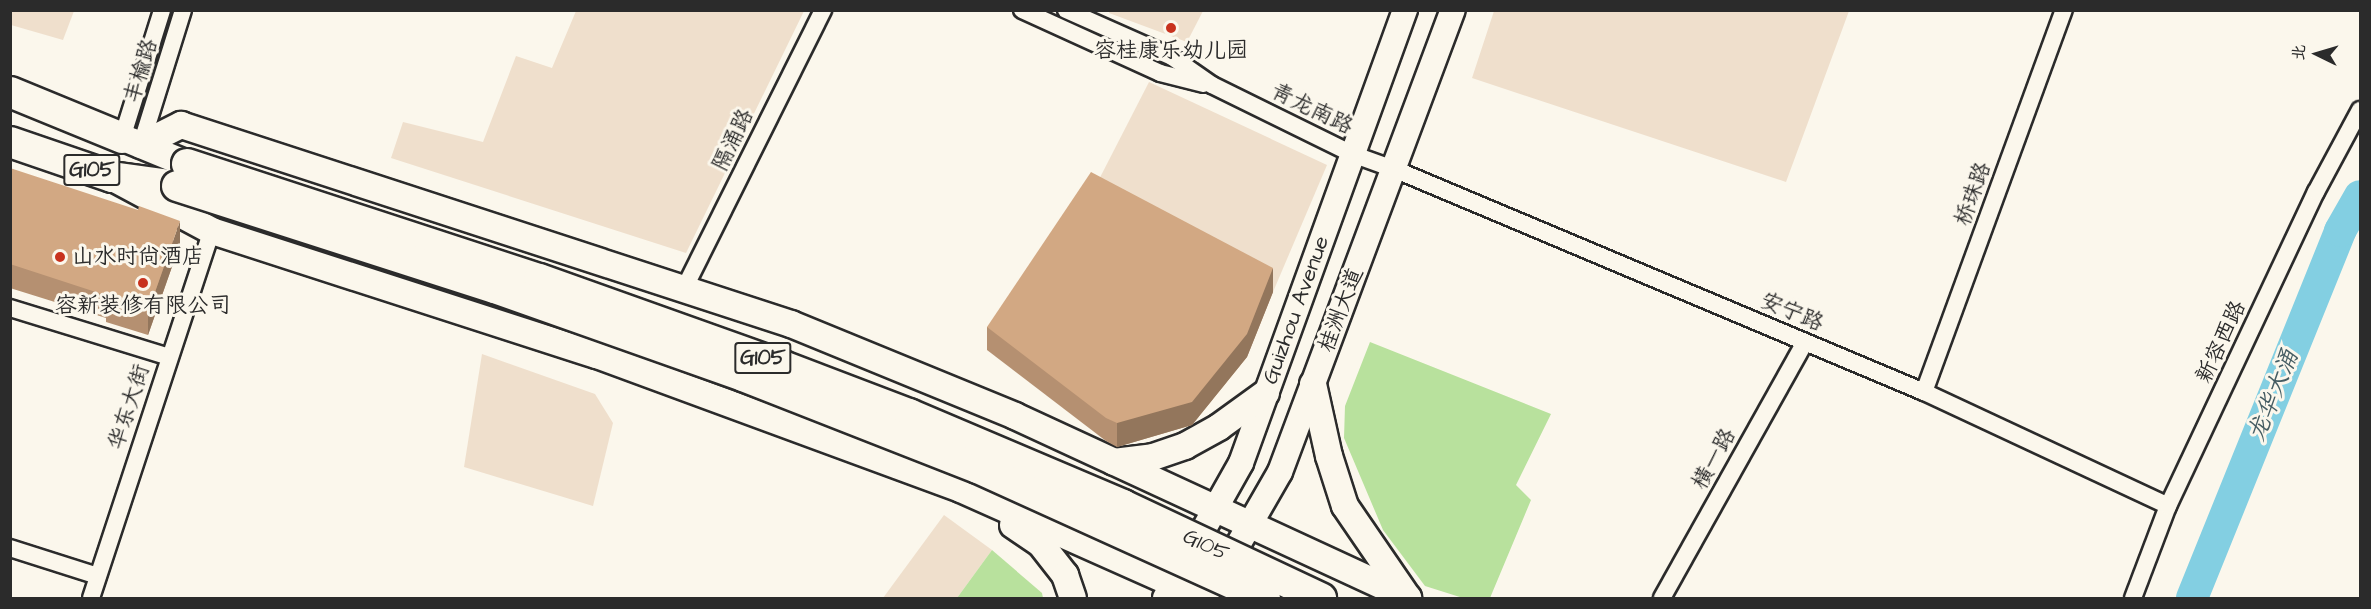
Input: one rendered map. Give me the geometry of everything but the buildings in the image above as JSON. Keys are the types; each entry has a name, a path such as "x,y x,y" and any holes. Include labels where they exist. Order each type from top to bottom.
{"highway":[{"name":"G105","path":"10,92 131,141"},
{"name":"G105","path":"10,142 112,177 182,175 539,279 783,366 909,414 1123,505 1321,598"},
{"name":"G105","path":"182,175 743,376 978,468 1265,598"}],"main road":[{"name":"Guizhou Avenue","path":"1169,591 1241,463 1405,10"},
{"name":"桂洲大道","path":"1206,598 1280,472 1453,10"},
{"path":"131,141 181,125 791,324 1055,435 1408,598"},
{"name":"G105","path":"131,141 182,175"},
{"path":"112,177 212,231 597,355 961,489 1028,519 1169,591 1206,598"},
{"path":"1313,384 1329,456 1345,506 1408,598"},
{"path":"1114,462 1153,457 1185,446 1219,427 1266,393"},
{"path":"1028,519 1049,510 1064,494 1071,482 1071,464 1055,435"},
{"path":"961,489 1040,543 1065,574 1073,598"},
{"path":"1310,598 1326,580 1349,572"}],"street":[{"name":"丰榆路","path":"131,141 162,10"},
{"name":"丰榆路","path":"131,141 183,10"},
{"name":"隔涌路","path":"684,289 823,10"},
{"name":"青龙南路","path":"1022,10 1160,73 1212,86"},
{"name":"青龙南路","path":"1065,10 1096,17 1172,57 1212,86 1352,154 1394,169"},
{"name":"桥珠路","path":"1924,392 2064,10"},
{"name":"新容西路","path":"2133,598 2168,506 2316,192 2361,110"},
{"name":"安宁路","path":"1394,169 1924,392 2168,506"},
{"name":"华东大街","path":"91,598 212,231"},
{"path":"10,308 169,357"},
{"name":"横一路","path":"1662,598 1806,342"},
{"path":"10,549 98,576"}],"shaded area":[{"name":"容桂康乐幼儿园","path":"1110,10 1203,11 1187,42 1109,13"},
{"path":"1494,10 1849,11 1786,182 1472,78"},
{"path":"10,11 74,11 63,40 11,25"},
{"path":"576,11 804,11 686,253 391,158 403,122 483,142 516,56 552,68"},
{"path":"1149,82 1327,165 1273,292 1091,195"},
{"path":"482,354 595,394 613,423 593,506 464,467"},
{"path":"944,515 992,550 957,598 883,598"}],"green space":[{"path":"1370,342 1551,414 1516,485 1531,500 1490,598 1463,598 1425,586 1383,530 1344,438 1345,406"},
{"path":"992,550 1042,593 1043,598 957,598"}],"waterway":[{"name":"龙华大涌","path":"2192,598 2340,231 2360,196"}],"place":[{"name":"容桂康乐幼儿园","path":"1171,28"},
{"name":"山水时尚酒店","path":"60,257"},
{"name":"容新装修有限公司","path":"143,283"}]}
